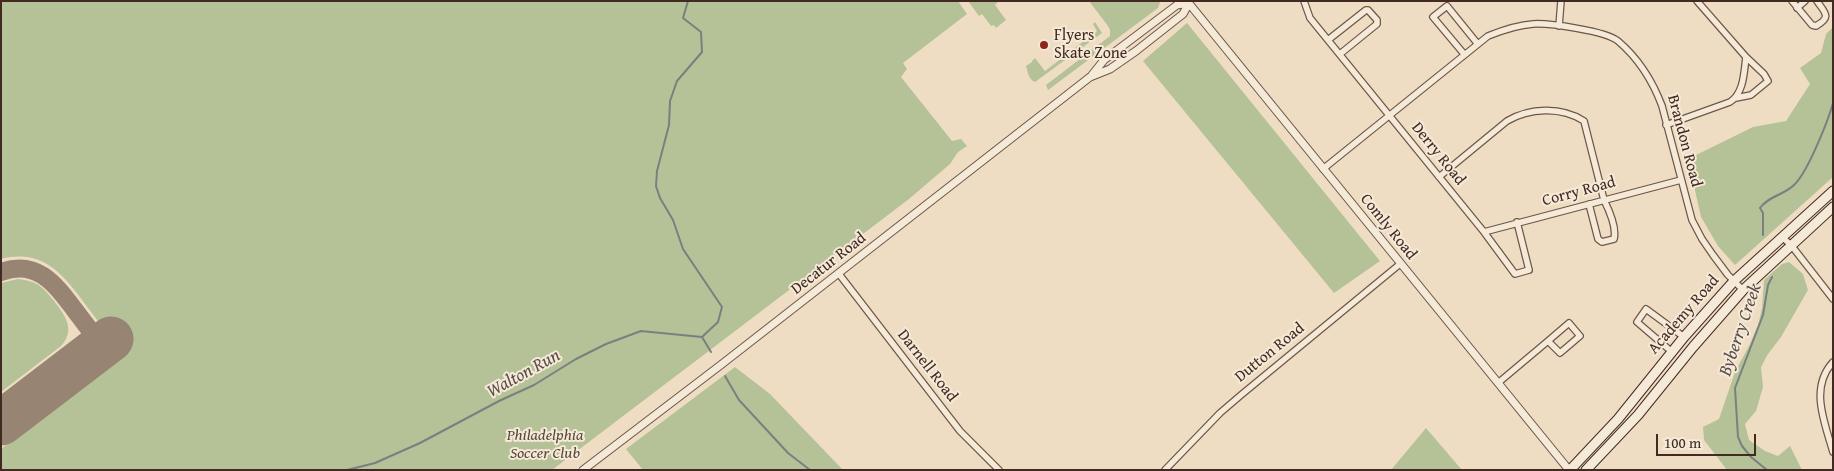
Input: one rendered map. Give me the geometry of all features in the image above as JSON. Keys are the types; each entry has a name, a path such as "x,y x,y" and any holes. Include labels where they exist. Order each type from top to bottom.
{"main road":[{"name":"Academy Road","path":"1569,470 1618,418 1684,337 1734,281 1833,191"},
{"name":"Academy Road","path":"1586,470 1638,415 1693,347 1743,290 1833,207"}],"street":[{"name":"Derry Road","path":"1304,1 1310,18 1484,232 1515,274 1529,270 1517,222"},
{"path":"1559,26 1561,1"},
{"path":"1666,125 1736,98 1751,95 1768,81 1697,1"},
{"path":"1792,1 1812,25 1816,26 1826,20 1816,1"},
{"path":"1797,8 1805,1"},
{"name":"Decatur Road","path":"583,470 839,274 1090,77 1104,60 1178,6 1188,2"},
{"name":"Decatur Road","path":"1090,77 1110,69 1136,51 1183,14 1188,2"},
{"name":"Comly Road","path":"1188,2 1569,470"},
{"path":"1464,54 1433,17 1447,6 1477,43"},
{"path":"1328,40 1366,10 1377,20 1377,24 1340,54"},
{"name":"Brandon Road","path":"1323,169 1488,36 1516,26 1534,24 1559,26 1604,34 1617,40 1645,71 1656,88 1692,220 1702,239 1743,290"},
{"path":"1736,98 1742,85 1746,57"},
{"path":"1439,177 1507,121 1516,116 1544,110 1560,112 1584,120 1604,200 1609,210 1615,234 1614,239 1602,242 1598,238 1589,204"},
{"name":"Corry Road","path":"1484,232 1681,180"},
{"path":"1782,237 1792,245 1833,299"},
{"name":"Dutton Road","path":"1165,470 1220,413 1400,264"},
{"name":"Darnell Road","path":"839,274 960,431 999,470"},
{"path":"1672,352 1637,322 1646,310 1684,337"},
{"path":"1498,383 1569,323 1580,336 1560,352 1548,341"},
{"path":"1833,362 1828,367 1823,378 1820,400 1833,452"}],"green space":[{"name":"Philadelphia Soccer Club","path":"1,1 958,1 967,14 903,63 907,69 901,77 952,141 961,139 967,146 958,152 950,164 909,199 552,470 1,470 1,449 123,355 71,286 52,268 42,261 30,258 1,259"},
{"path":"968,1 999,1 995,5 1006,20 996,28 994,25 991,26 982,14 979,16"},
{"path":"1089,1 1160,2 1158,8 1048,90 1046,85 1110,36 1108,26"},
{"path":"1095,22 1102,33 1035,82 1031,79 1026,66 1035,58 1045,71 1097,31 1093,24"},
{"path":"1187,23 1380,261 1334,293 1143,61"},
{"path":"1833,27 1833,177 1735,265 1718,246 1701,217 1688,159 1753,127 1786,121 1810,84 1800,68 1821,53 1826,34"},
{"path":"1789,262 1803,274 1808,290 1761,367 1763,387 1756,411 1745,424 1749,440 1765,451 1778,456 1790,446 1802,470 1727,470 1704,440 1703,427 1719,419 1735,372 1758,325 1762,308 1764,280 1782,264"},
{"path":"18,279 35,283 46,292 65,317 68,334 61,346 1,392 1,283"},
{"path":"735,367 770,394 843,470 643,470 626,449"},
{"path":"1426,428 1462,470 1391,470"}],"waterway":[{"path":"688,1 683,18 701,32 702,52 677,81 670,101 669,125 657,171 656,186 660,198 673,220 683,249 722,307 718,322 702,337"},
{"name":"Byberry Creek","path":"1763,235 1763,213 1760,208 1767,201 1791,188 1800,178 1817,145 1833,103"},
{"name":"Byberry Creek","path":"1767,470 1751,457 1742,446 1738,437 1735,388 1763,315 1768,285 1772,277"},
{"name":"Walton Run","path":"347,470 375,463 420,443 499,401 534,385 576,359 606,344 641,331 702,337"},
{"name":"Walton Run","path":"702,337 711,352"},
{"name":"Walton Run","path":"725,376 739,400 788,453 810,470"}],"taxiway":[{"path":"1,272 25,269 35,271 44,276 60,291 102,346"}],"runway":[{"path":"1,423 111,339"}],"place":[{"name":"Flyers Skate Zone","path":"1044,45"}]}
